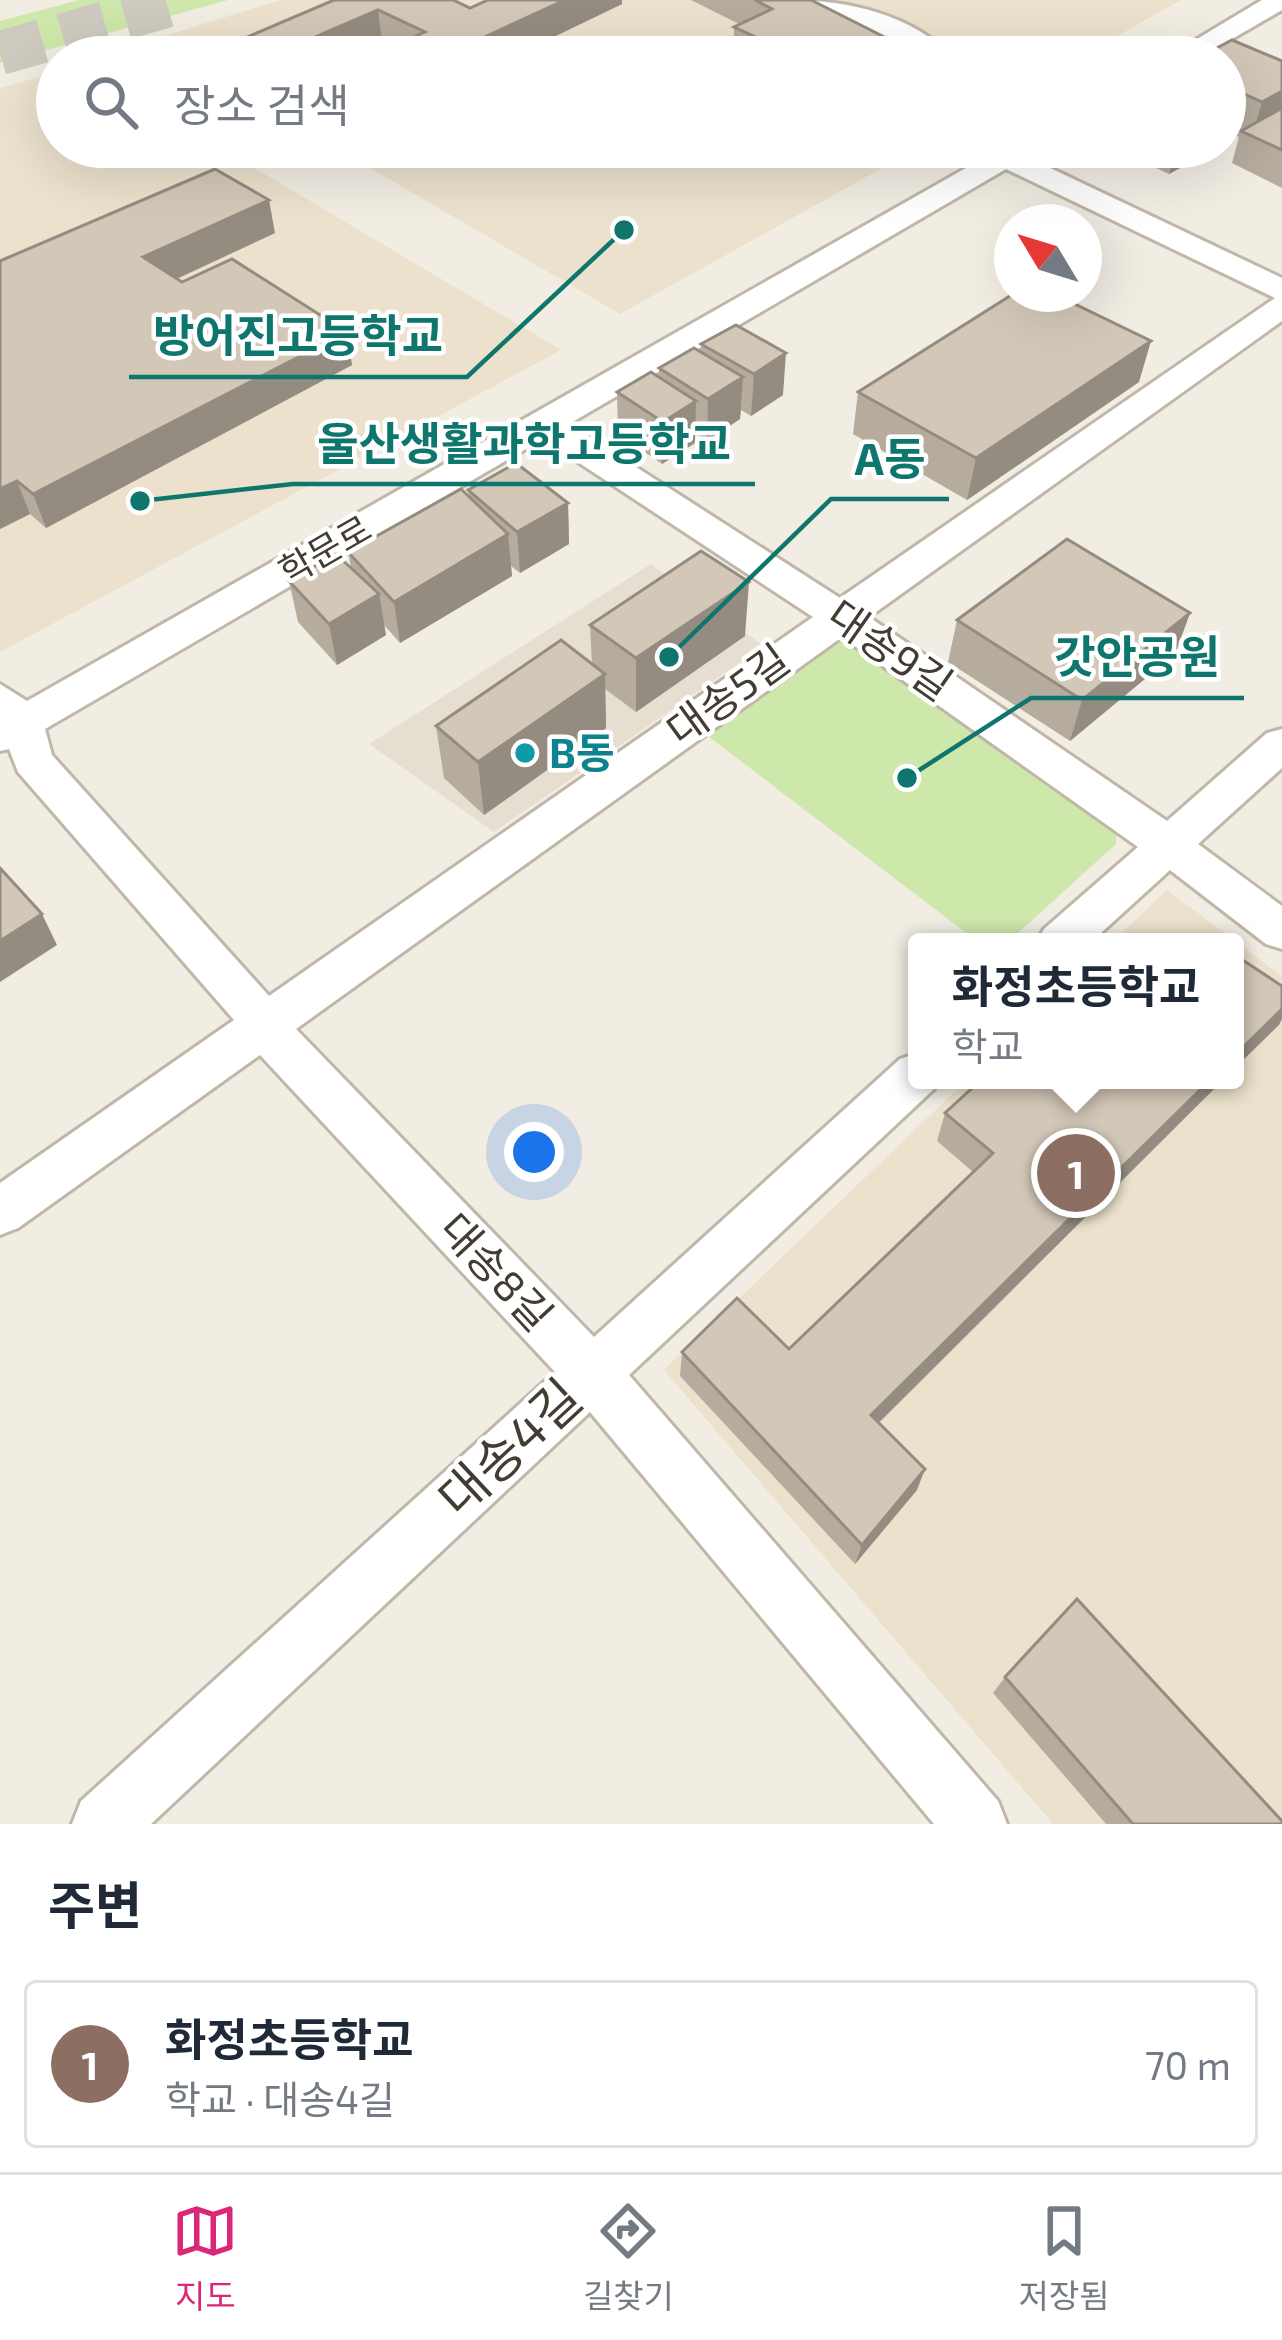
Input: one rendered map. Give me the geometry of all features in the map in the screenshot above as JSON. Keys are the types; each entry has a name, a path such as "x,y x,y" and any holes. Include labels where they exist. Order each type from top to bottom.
{"street":[{"path":"806,0 865,16 901,36"},
{"path":"1218,36 1281,0"},
{"name":"학문로","path":"7,719 547,424 972,168"},
{"path":"1034,168 1282,290"},
{"name":"대송5길","path":"0,1212 1282,306"},
{"name":"대송9길","path":"547,424 841,615 1168,843 1282,931"},
{"name":"대송8길","path":"7,719 33,761 243,994 264,1027 592,1373 975,1824"},
{"path":"1070,933 1282,744"},
{"name":"대송4길","path":"104,1824 908,1082"}],"shaded area":[{"path":"280,0 1181,0 1117,36 165,36"},
{"path":"36,78 36,168 254,168 561,350 0,652 0,88"},
{"path":"370,168 882,168 620,314"},
{"path":"651,564 764,646 494,832 369,744"},
{"path":"1167,890 1224,933 1122,933"},
{"path":"1244,948 1282,976 1282,1824 1053,1824 664,1370 958,1089 1244,1089"}],"green space":[{"path":"79,0 228,0 98,36 36,36 36,53 0,63 0,21"},
{"path":"834,641 859,645 1117,822 1116,844 1018,933 966,933 704,733"}],"building":[{"path":"334,0 453,0 470,8 488,0 565,0 487,36 416,36 425,32 378,10 318,36 250,36"},
{"path":"755,0 811,0 882,36 754,36 734,27 772,9"},
{"path":"1246,46 1282,61 1282,91 1262,102 1246,95"},
{"path":"1282,108 1282,150 1246,133 1246,128"},
{"path":"215,169 269,200 143,257 182,282 232,259 347,332 33,494 17,481 0,489 0,261"},
{"path":"994,306 994,312 1091,312 1151,341 976,458 858,392"},
{"path":"736,325 786,353 754,374 701,344"},
{"path":"694,348 743,377 708,399 659,368"},
{"path":"651,372 696,401 663,422 617,392"},
{"path":"516,463 568,503 517,532 468,490"},
{"path":"461,489 508,534 394,602 348,552"},
{"path":"1067,539 1190,613 1082,700 957,620"},
{"path":"701,551 749,582 636,658 590,625"},
{"path":"336,554 379,594 329,624 289,581"},
{"path":"561,640 605,674 478,762 436,726"},
{"path":"0,868 42,914 0,941"},
{"path":"1244,961 1282,986 1282,1009 1244,1046"},
{"path":"971,1089 1201,1089 871,1415 925,1469 862,1545 682,1352 737,1298 789,1349 993,1153 945,1113"},
{"path":"1077,1599 1282,1824 1133,1824 1005,1677"}],"tunnel":[{"path":"60,36 187,0"},
{"path":"0,53 36,43"}],"place":[{"name":"방어진고등학교","path":"624,230"},
{"name":"울산생활과학고등학교","path":"140,501"},
{"name":"A동","path":"669,657"},
{"name":"B동","path":"525,753"},
{"name":"갓안공원","path":"907,778"},
{"name":"화정초등학교","path":"1076,1173"}]}
